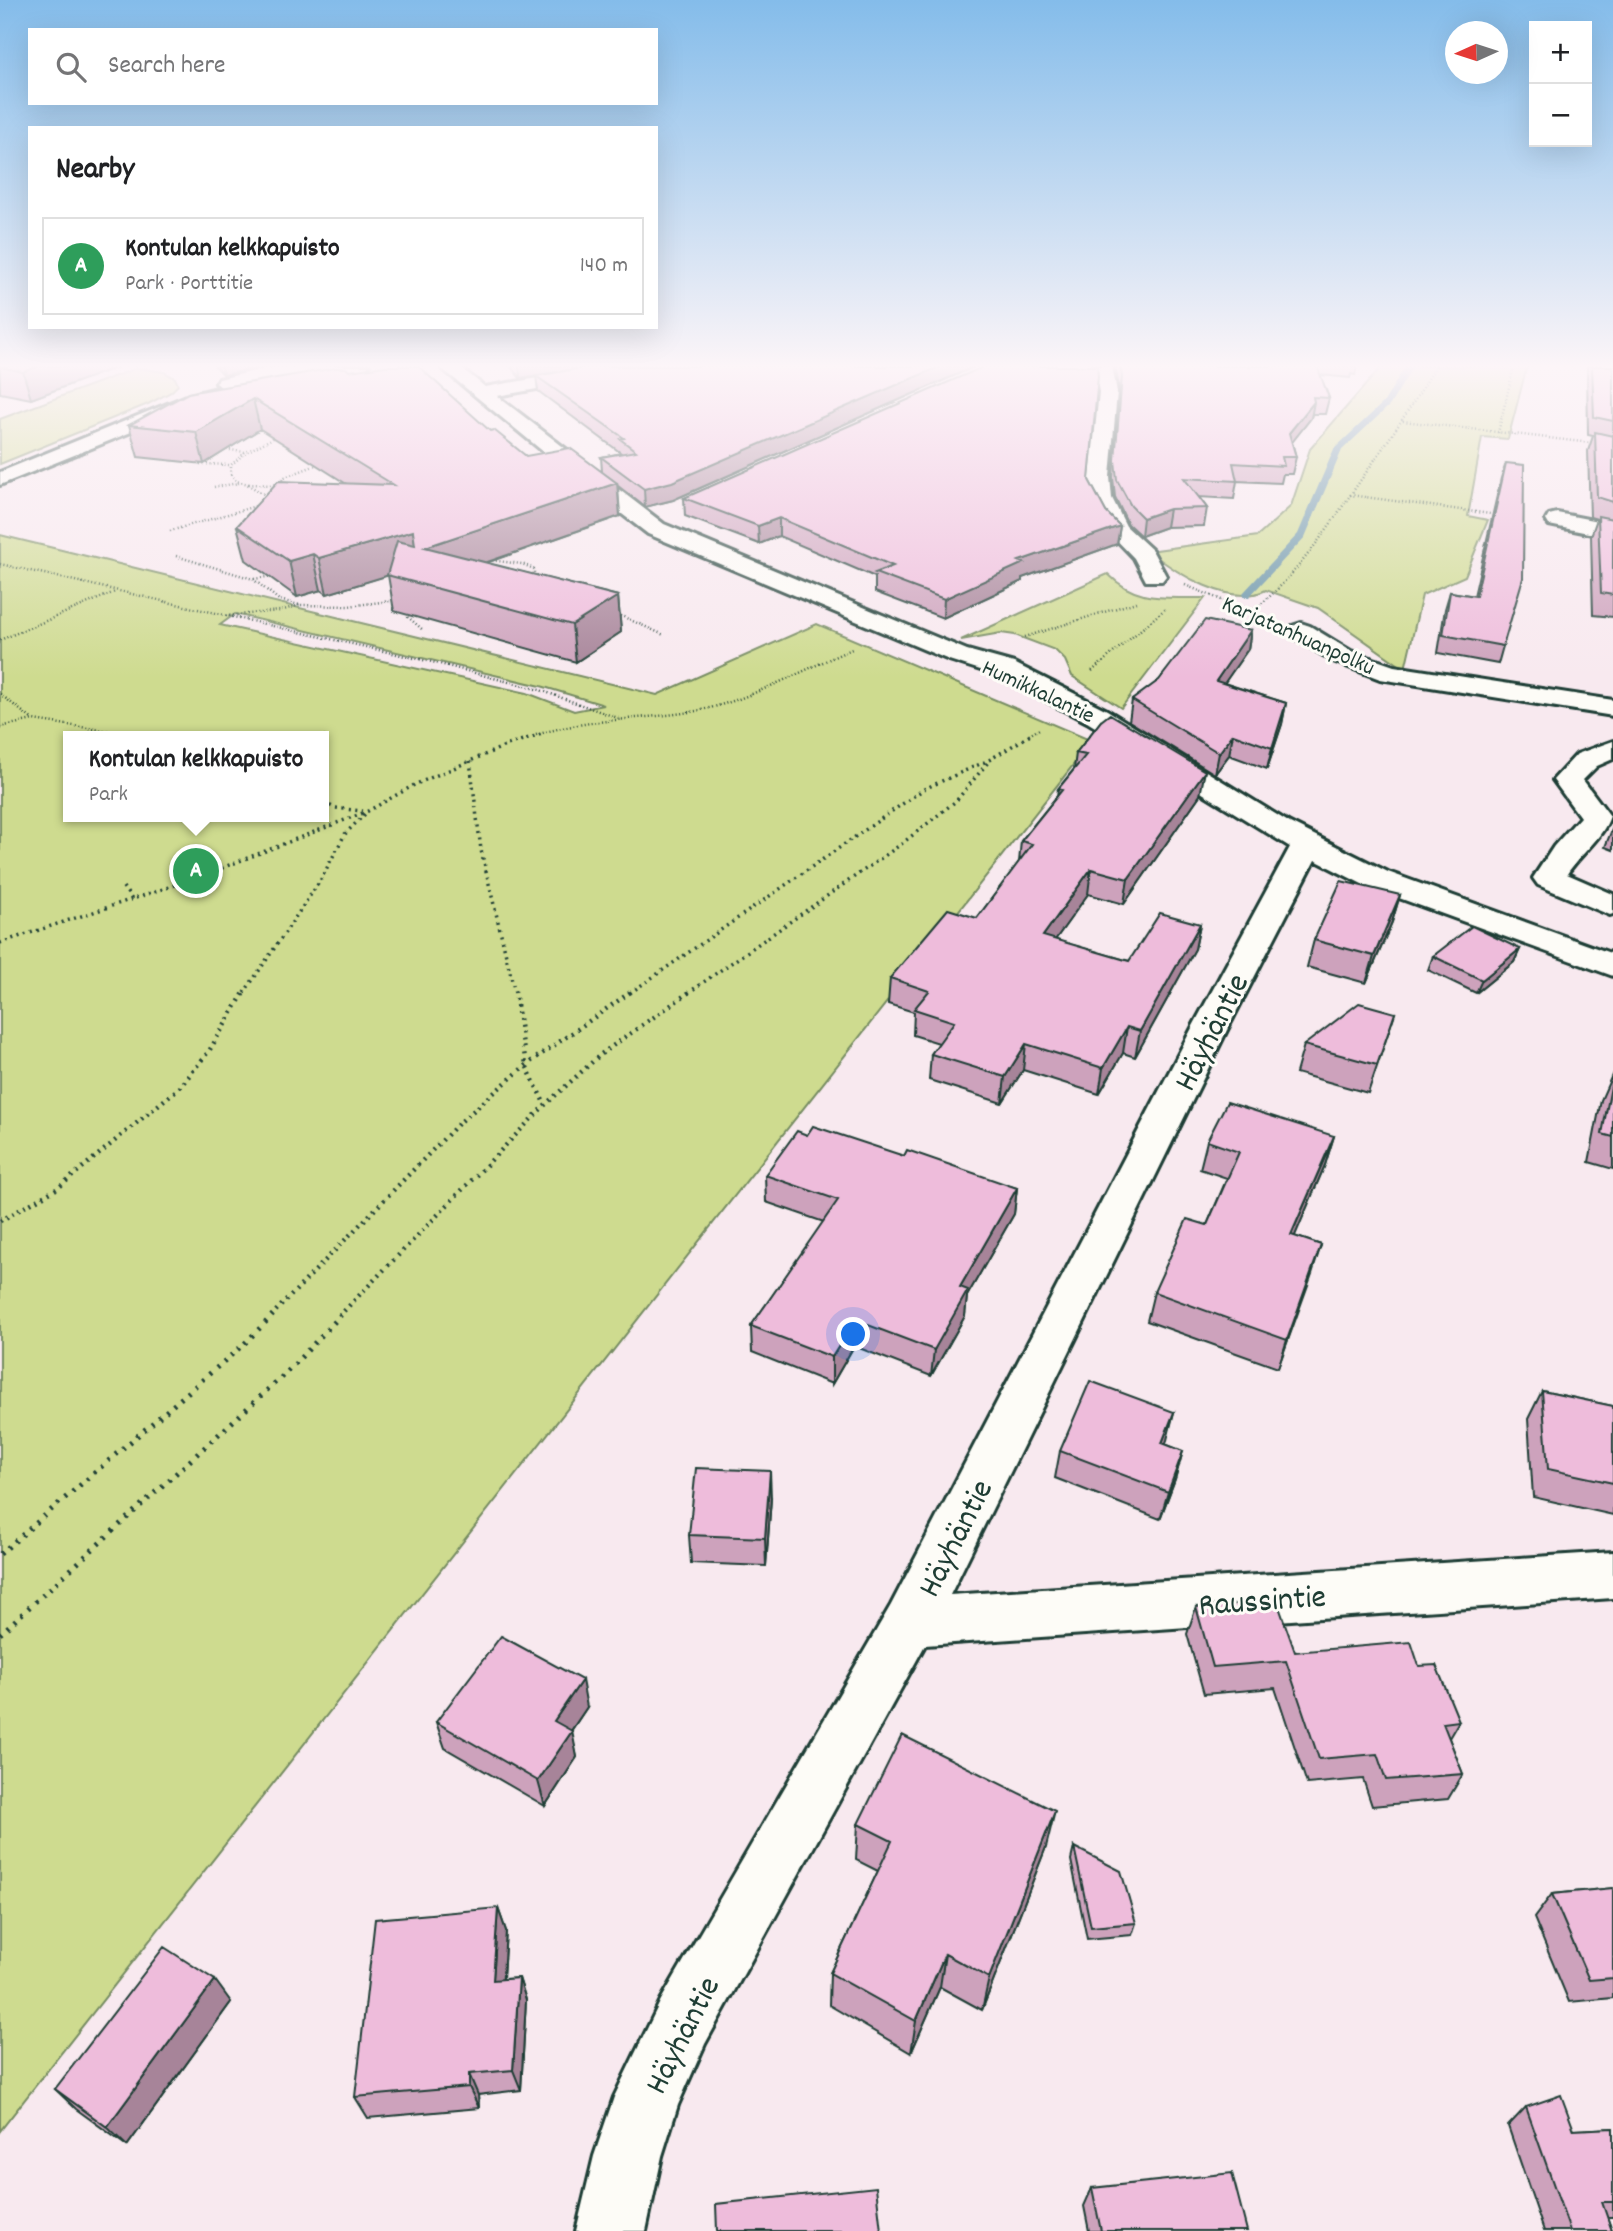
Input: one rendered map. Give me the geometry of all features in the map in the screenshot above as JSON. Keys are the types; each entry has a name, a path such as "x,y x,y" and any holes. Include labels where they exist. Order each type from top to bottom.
{"street":[{"path":"0,479 22,470"},
{"name":"Humikkalantie","path":"579,470 642,520 667,535 958,655 1005,669 1097,716 1307,845 1377,879 1613,965"},
{"path":"1101,470 1101,498 1117,529 1144,555 1154,576"},
{"path":"642,520 671,511"},
{"path":"1557,520 1613,531"},
{"name":"Karjatanhuanpolku","path":"1301,631 1350,660 1389,673 1613,708"},
{"path":"1610,905 1549,878 1564,853 1592,825 1595,816 1575,793 1568,780 1576,767 1591,755 1613,750"},
{"name":"Häyhäntie","path":"611,2231 628,2156 647,2097 683,2022 910,1622 1210,1028 1307,845"},
{"name":"Raussintie","path":"910,1622 1613,1575"}],"path":[{"path":"231,470 231,474 240,483"},
{"path":"247,484 274,485 302,470"},
{"path":"1251,612 1270,598 1321,537 1367,470"},
{"path":"214,487 240,483 282,487"},
{"path":"170,531 259,505 267,496 247,484"},
{"path":"1350,495 1557,520"},
{"path":"250,509 260,510"},
{"path":"176,556 253,579 279,600 300,605 348,606 407,599"},
{"path":"481,560 522,564 534,569 533,576 537,587"},
{"path":"0,564 436,663 540,690 619,718"},
{"path":"253,579 276,576"},
{"name":"Karjatanhuanpolku","path":"1154,576 1192,586 1301,631"},
{"path":"1185,590 1192,586"},
{"path":"0,640 116,592"},
{"path":"1023,638 1138,602"},
{"path":"222,616 280,611 300,605"},
{"path":"405,606 408,617 423,630"},
{"path":"1083,678 1166,608"},
{"path":"608,613 619,615 664,635"},
{"path":"0,943 133,901 368,811 416,784 553,730 619,718 697,711 732,701 861,646"},
{"path":"0,694 33,720"},
{"path":"0,727 33,720 107,731"},
{"path":"0,1554 243,1345 458,1124 526,1065 924,789 989,760 1047,724"},
{"path":"0,1634 287,1372 416,1235 545,1105 601,1054 900,845 956,801 989,760"},
{"path":"470,761 481,850 520,1012 526,1065 545,1105"},
{"path":"329,805 368,811"},
{"path":"0,1221 58,1188 180,1087 209,1051 249,985 320,881 345,834 368,811"},
{"path":"123,887 133,901"}],"green space":[{"path":"1303,470 1476,470 1468,516 1488,520 1465,576 1422,595 1405,669 1318,608 1266,590 1237,595 1204,586 1149,551 1258,536 1291,506"},
{"path":"0,535 657,695 817,624 1092,741 0,2131","holes":["235,614 541,686 604,705 574,711 527,693 220,625"]},
{"path":"1108,574 1119,584 1141,595 1205,598 1121,708 1072,676 1065,660 1055,650 1015,635 1001,633 961,640"}],"building":[{"path":"370,470 600,470 617,483 425,547 618,596 572,625 387,575 397,541 415,545 413,531 319,558 313,554 289,561 237,526 278,481 394,485"},
{"path":"619,470 700,470 672,482 644,489"},
{"path":"748,470 1090,470 1089,480 1106,512 1120,526 1019,561 1024,563 944,599 875,573 893,566 779,518 758,526 684,498"},
{"path":"1116,470 1235,470 1237,481 1184,478 1207,508 1169,509 1143,518 1131,506 1117,480"},
{"path":"1504,470 1524,470 1523,578 1503,646 1443,635 1450,592 1476,596"},
{"path":"1596,470 1613,470 1613,502 1597,497"},
{"path":"1598,516 1613,519 1613,595 1601,593"},
{"path":"1205,620 1251,630 1216,681 1286,703 1272,748 1233,734 1219,753 1132,700 1159,680"},
{"path":"1110,714 1205,771 1128,879 1091,869 1043,936 1129,961 1160,913 1200,924 1140,1031 1127,1027 1103,1068 1026,1044 1005,1077 931,1054 954,1022 914,1009 929,991 890,978 948,909 977,918 1032,844 1021,841 1086,755 1076,753 1101,721"},
{"path":"1341,881 1400,895 1374,956 1314,940"},
{"path":"1472,926 1520,949 1482,980 1433,956"},
{"path":"1359,1003 1395,1013 1377,1065 1304,1045"},
{"path":"1613,1076 1613,1137 1602,1134"},
{"path":"1227,1102 1334,1136 1291,1235 1321,1245 1287,1340 1154,1292 1187,1219 1207,1225 1239,1152 1207,1141"},
{"path":"813,1126 904,1156 907,1150 1017,1188 960,1287 968,1290 934,1350 855,1320 832,1357 751,1326 838,1200 765,1175 797,1131 807,1135"},
{"path":"1090,1381 1174,1412 1162,1443 1183,1451 1168,1492 1060,1451"},
{"path":"1542,1391 1613,1406 1613,1483 1548,1469"},
{"path":"696,1468 770,1471 765,1538 689,1535"},
{"path":"1277,1601 1295,1652 1411,1642 1419,1666 1436,1665 1459,1721 1443,1723 1463,1774 1386,1780 1377,1754 1319,1759 1286,1661 1213,1667 1196,1607"},
{"path":"501,1636 582,1680 554,1721 572,1731 538,1781 436,1722"},
{"path":"902,1735 1055,1811 989,1978 945,1954 916,2021 830,1973 892,1841 858,1824"},
{"path":"1074,1847 1121,1871 1136,1923 1091,1927"},
{"path":"1613,1888 1613,1978 1589,1980 1552,1894"},
{"path":"498,1908 493,1980 519,1978 513,2070 469,2074 469,2087 355,2097 375,1919"},
{"path":"164,1947 215,1980 107,2127 55,2089"},
{"path":"1561,2095 1574,2130 1613,2128 1613,2202 1602,2202 1612,2231 1570,2231 1526,2107"},
{"path":"1232,2173 1247,2231 1101,2231 1092,2188"},
{"path":"876,2187 881,2231 717,2231 716,2204"}],"waterway":[{"path":"1246,595 1302,535 1329,470"}],"place":[{"name":"Kontulan kelkkapuisto","path":"196,871"}]}
